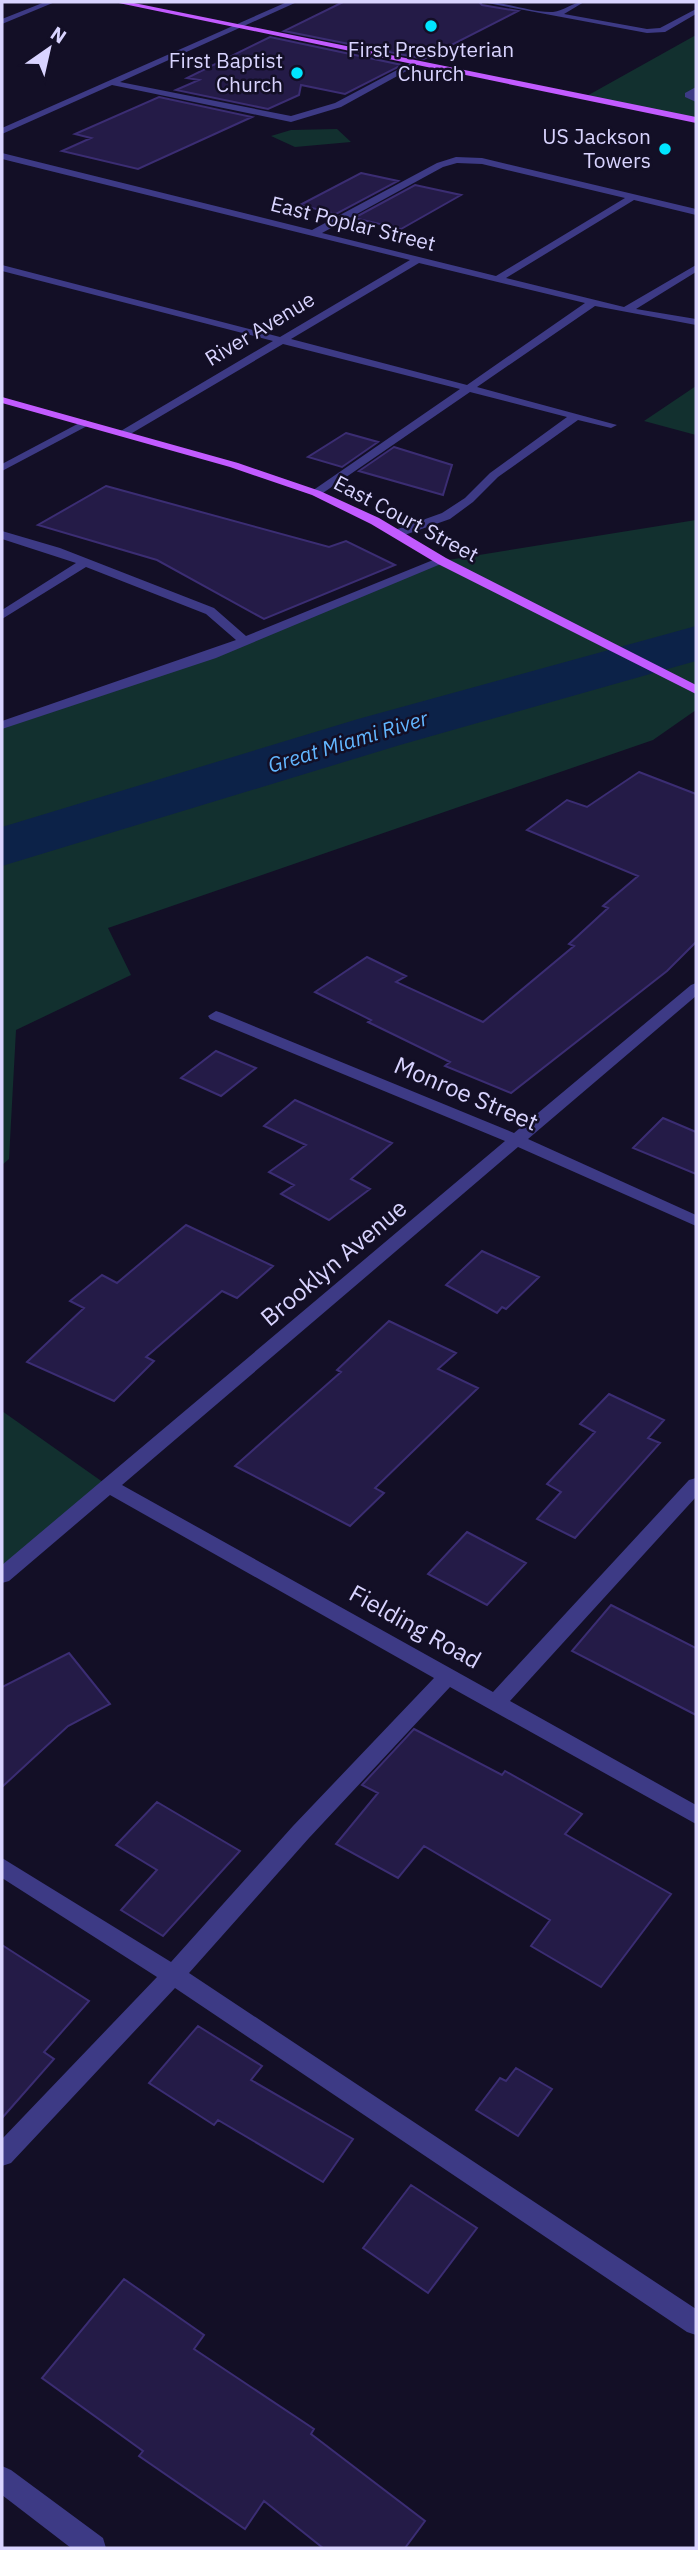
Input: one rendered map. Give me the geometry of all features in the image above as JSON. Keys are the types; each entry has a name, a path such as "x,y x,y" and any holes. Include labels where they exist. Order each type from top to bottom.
{"main road":[{"path":"118,2 696,120"},
{"name":"East Court Street","path":"2,400 234,465 316,493 396,534 442,562 696,690"}],"street":[{"path":"2,22 51,2"},
{"path":"2,131 293,2"},
{"path":"486,2 647,31 662,30 696,11"},
{"path":"555,15 580,2"},
{"path":"113,83 291,119 306,117 323,110 417,64"},
{"path":"696,90 688,95 696,99"},
{"name":"East Poplar Street","path":"2,156 626,310 696,322"},
{"path":"312,234 440,165 456,160 482,161 696,212"},
{"path":"497,279 633,197"},
{"name":"River Avenue","path":"123,434 417,260"},
{"path":"2,268 611,425"},
{"path":"626,310 696,268"},
{"path":"316,493 594,302"},
{"path":"396,534 446,516 470,500 494,475 576,416"},
{"path":"2,468 85,423"},
{"path":"2,535 86,562 210,611 244,641"},
{"path":"2,615 86,562"},
{"path":"2,724 244,641 442,562"},
{"name":"Brooklyn Avenue","path":"2,1576 696,988"},
{"name":"Monroe Street","path":"216,1016 518,1141 696,1221"},
{"name":"Fielding Road","path":"107,1485 696,1815"},
{"path":"495,1703 696,1485"},
{"path":"2,2155 173,1975 301,1832 448,1676"},
{"path":"2,1867 173,1975 696,2323"},
{"path":"2,2479 93,2548"}],"green space":[{"path":"696,35 696,120 585,97"},
{"path":"337,129 351,142 295,147 271,136 291,130"},
{"path":"696,386 696,435 644,421"},
{"path":"696,520 696,710 653,740 108,928 131,975 16,1030 9,1159 2,1165 2,725 211,655 442,561"},
{"path":"2,1411 107,1485 2,1576"}],"building":[{"path":"343,2 479,2 482,5 518,11 424,59 284,31"},
{"path":"270,37 402,65 345,94 301,85 299,95 268,109 176,90 199,80 187,78"},
{"path":"159,97 252,117 138,169 62,151 91,138 75,134"},
{"path":"361,173 398,181 336,214 300,205"},
{"path":"415,185 461,195 401,229 354,218"},
{"path":"346,433 378,442 342,467 308,457"},
{"path":"394,447 452,465 443,495 359,471"},
{"path":"106,486 329,547 346,541 395,565 264,619 157,560 38,525"},
{"path":"639,772 696,794 696,942 667,971 511,1093 445,1066 450,1062 368,1022 371,1020 315,992 367,957 406,976 396,982 483,1022 574,946 569,944 608,908 603,906 638,876 527,830 567,800 587,807"},
{"path":"216,1051 256,1068 221,1096 181,1078"},
{"path":"295,1100 392,1143 351,1179 370,1189 329,1220 281,1194 294,1185 269,1172 306,1145 264,1126"},
{"path":"663,1118 696,1132 696,1174 633,1148"},
{"path":"186,1225 273,1266 237,1298 222,1291 146,1357 154,1361 114,1401 27,1362 84,1308 70,1301 102,1275 117,1283"},
{"path":"482,1251 539,1277 506,1309 502,1307 497,1313 446,1285"},
{"path":"389,1321 456,1353 438,1369 478,1388 375,1488 384,1493 350,1526 235,1466 341,1372 337,1370"},
{"path":"609,1394 664,1420 648,1438 660,1443 575,1538 537,1519 561,1492 547,1484 595,1432 580,1424"},
{"path":"467,1532 526,1563 487,1605 428,1574"},
{"path":"611,1605 696,1648 696,1715 572,1651"},
{"path":"69,1653 110,1704 68,1726 2,1787 2,1687"},
{"path":"414,1729 502,1775 505,1771 582,1814 565,1834 671,1894 601,1987 531,1946 550,1920 424,1846 398,1878 336,1844 378,1793 362,1785"},
{"path":"157,1802 240,1851 163,1936 121,1910 157,1870 116,1845"},
{"path":"2,1945 89,2001 44,2052 54,2059 2,2118"},
{"path":"198,2026 262,2066 251,2080 353,2139 323,2182 218,2120 214,2125 149,2083"},
{"path":"516,2068 552,2089 518,2136 476,2110 500,2078 506,2081"},
{"path":"411,2185 477,2228 428,2293 363,2248"},
{"path":"124,2279 204,2335 194,2349 314,2429 311,2434 425,2521 405,2548 323,2548 264,2501 245,2529 139,2456 143,2451 42,2378"}],"waterway":[{"name":"Great Miami River","path":"2,847 379,732 696,643"}],"place":[{"name":"First Presbyterian Church","path":"431,26"},
{"name":"First Baptist Church","path":"297,73"},
{"name":"US Jackson Towers","path":"665,149"}]}
